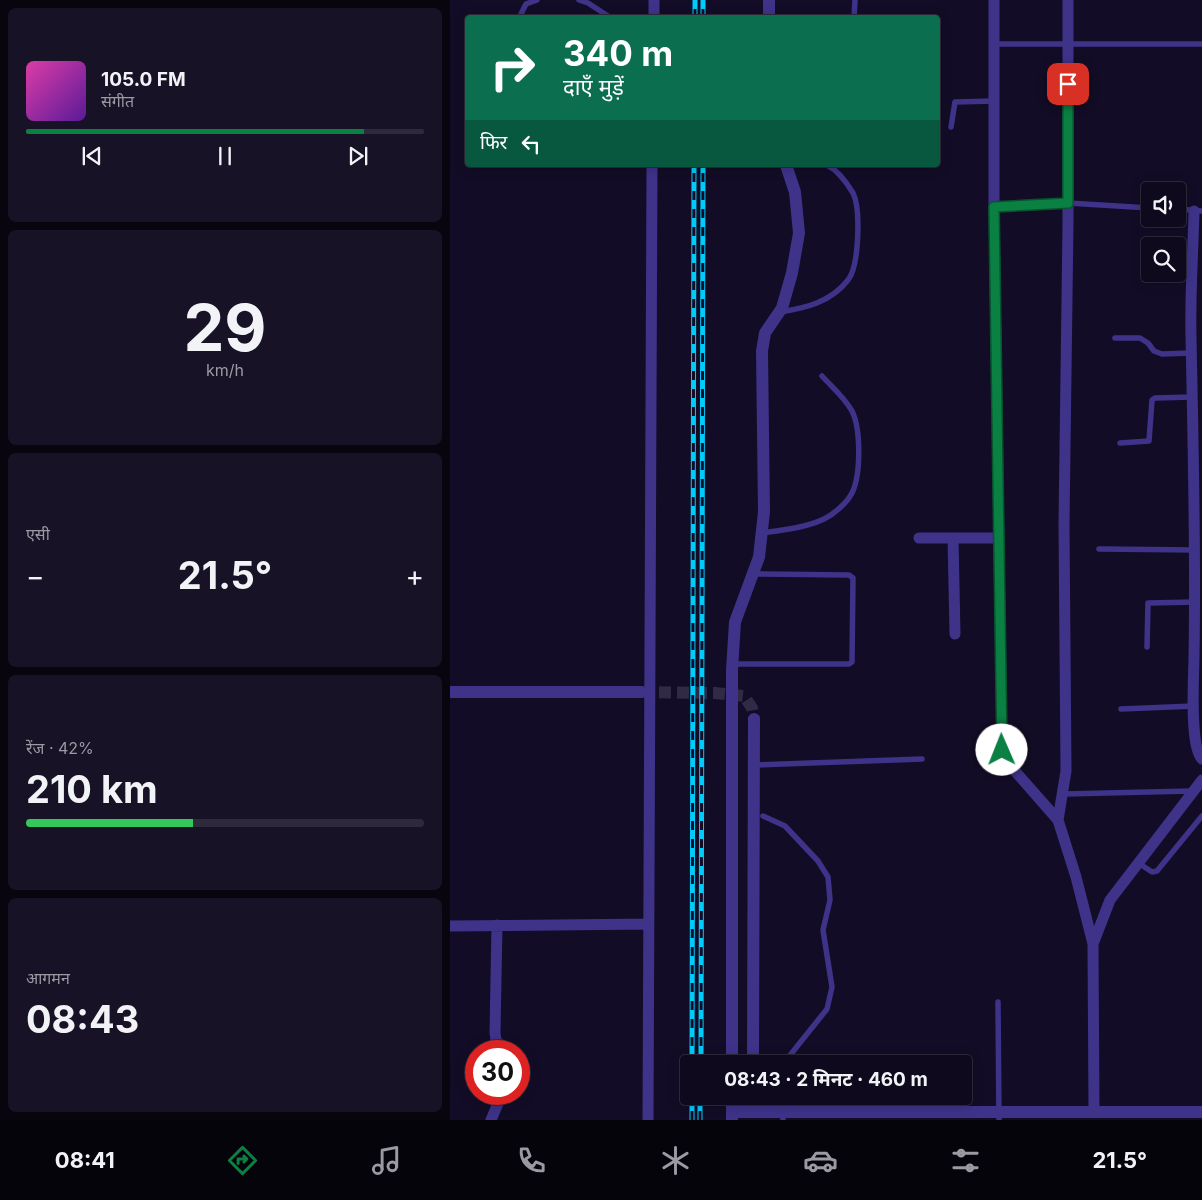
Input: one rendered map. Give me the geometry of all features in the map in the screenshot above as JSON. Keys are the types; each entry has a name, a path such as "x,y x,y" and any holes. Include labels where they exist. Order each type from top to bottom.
{"street":[{"path":"654,0 654,15"},
{"path":"769,0 769,15"},
{"path":"994,0 994,207 1002,750 1007,762 1058,820 1076,877 1092,944 1094,1111"},
{"path":"1058,820 1064,794 1066,771 1064,524 1068,203 1068,0"},
{"path":"648,1120 652,167"},
{"path":"732,1055 732,664 735,622 759,557 764,512 762,351 766,334 779,312 792,273 799,233 795,192 787,167"},
{"path":"1198,211 1197,353 1192,397 1196,550 1194,706 1195,742 1199,756 1202,759"},
{"path":"919,538 999,538"},
{"path":"953,538 955,634"},
{"path":"450,692 641,692"},
{"path":"753,1055 754,719"},
{"path":"1092,944 1110,900 1202,780"},
{"path":"450,926 648,924"},
{"path":"496,1040 497,925"},
{"path":"491,1120 497,1105"},
{"path":"753,1105 753,1112"},
{"path":"732,1116 753,1112 783,1116 999,1116 1094,1111 1202,1112"}],"lane":[{"path":"521,15 526,4 537,0"},
{"path":"579,0 588,3 606,15"},
{"path":"854,15 855,0"},
{"path":"994,44 1202,44"},
{"path":"951,127 955,102 994,101"},
{"path":"779,312 810,306 838,292 850,278 855,265 857,214 855,200 853,194 839,176 829,167"},
{"path":"994,207 1068,203 1141,207"},
{"path":"1115,338 1140,338 1148,343 1154,351 1162,354 1197,353"},
{"path":"761,533 807,526 826,518 839,509 851,495 856,484 858,425 852,410 822,376"},
{"path":"1120,443 1149,441 1151,403 1155,398 1192,397"},
{"path":"1099,550 1196,550"},
{"path":"732,664 849,664 852,662 853,578 849,575 753,574"},
{"path":"1147,647 1148,603 1195,602"},
{"path":"1121,709 1194,706"},
{"path":"754,765 922,759"},
{"path":"1064,794 1192,791"},
{"path":"763,816 784,826 818,861 828,878 830,900 823,930 832,987 827,1008 789,1055"},
{"path":"1138,862 1152,872 1157,871 1202,816"},
{"path":"998,1002 999,1116"}],"tunnel":[{"path":"641,692 715,693 744,696 752,708 754,719"}],"railway":[{"path":"695,0 695,15"},
{"path":"703,0 703,15"},
{"path":"692,1055 694,167"},
{"path":"701,1055 703,167"},
{"path":"692,1105 692,1120"},
{"path":"700,1105 700,1120"}],"route":[{"path":"1002,750 994,207 1068,203 1068,84"}]}
